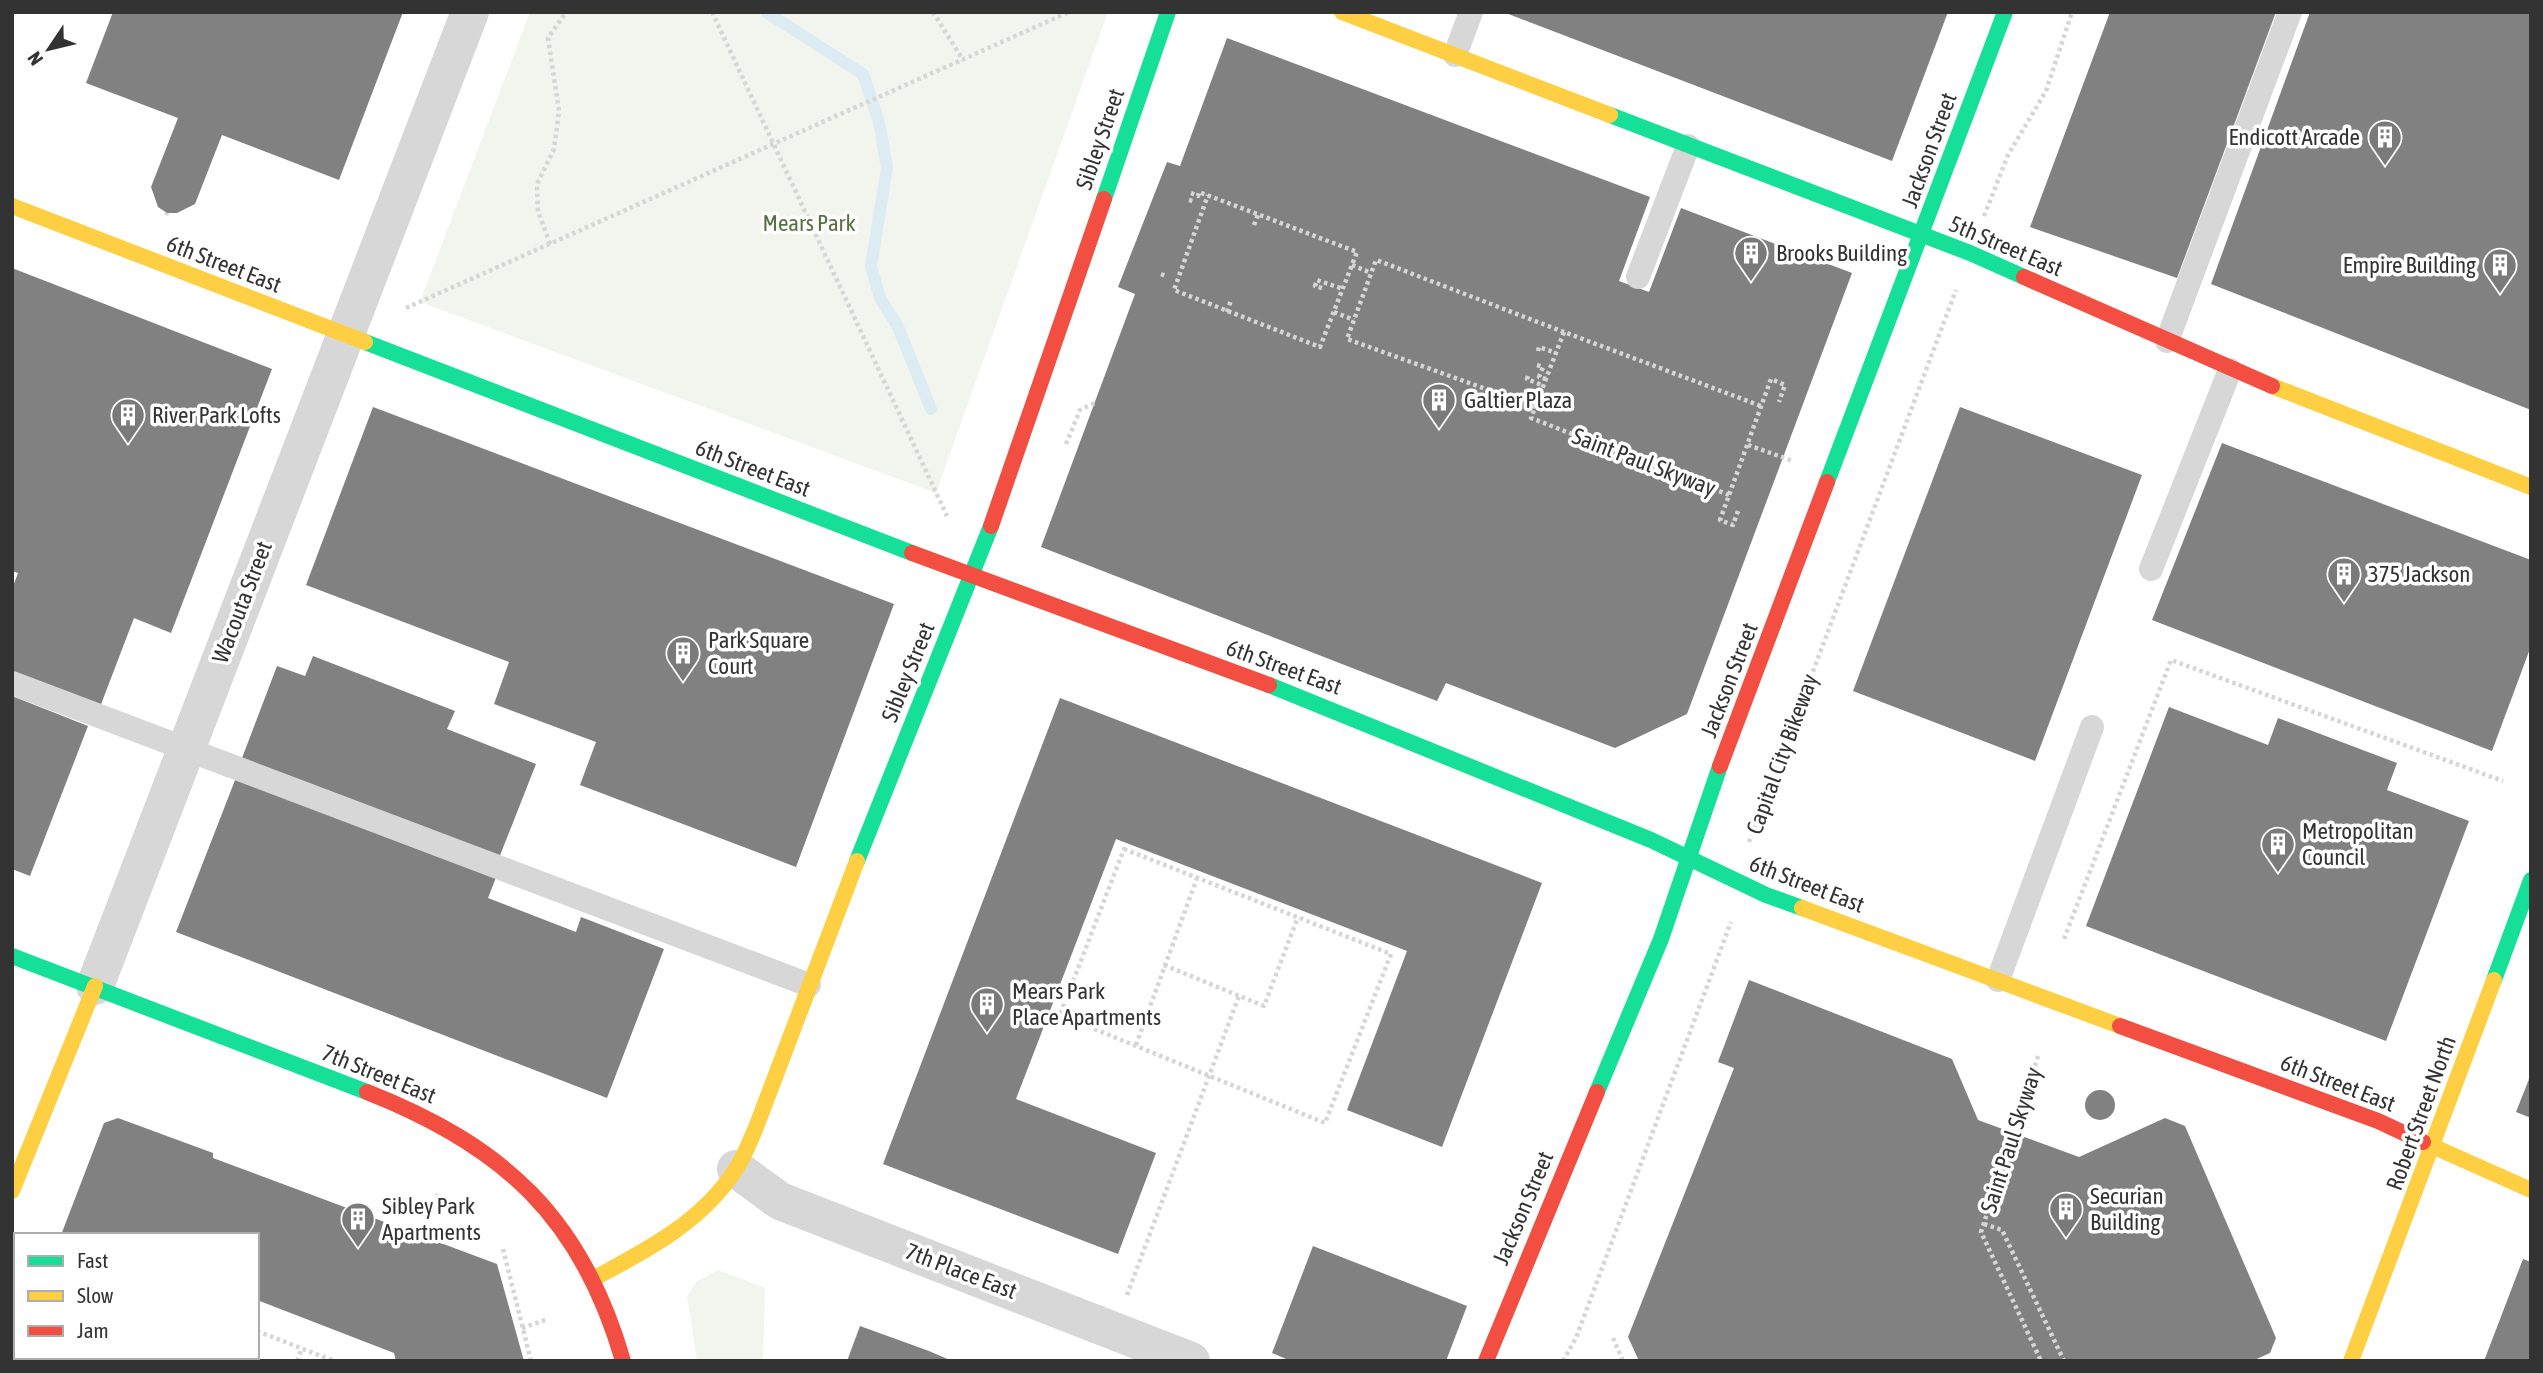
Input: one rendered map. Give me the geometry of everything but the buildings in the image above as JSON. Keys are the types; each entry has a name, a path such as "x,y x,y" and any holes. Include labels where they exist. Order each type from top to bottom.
{"street":[{"name":"Wacouta Street","path":"12,1190 95,986 470,12"},
{"name":"Sibley Street","path":"593,1279 684,1226 708,1204 736,1169 755,1130 808,985 992,522 1168,12"},
{"name":"5th Street East","path":"1342,12 1970,253 2230,370 2531,487"},
{"name":"Jackson Street","path":"1486,1361 1661,939 1708,798 2005,12"},
{"name":"6th Street East","path":"12,206 970,576 1410,740 1739,883 2378,1121 2531,1190"},
{"name":"Robert Street North","path":"2351,1361 2531,880"},
{"name":"7th Street East","path":"12,956 416,1112 462,1136 520,1181 552,1214 593,1279 612,1323 623,1361"},
{"name":"7th Place East","path":"736,1169 780,1201 1191,1361"}],"lane":[{"path":"1455,55 1471,12"},
{"path":"2167,341 2290,12"},
{"path":"1638,277 1688,146"},
{"path":"2151,569 2230,370"},
{"path":"12,683 808,985"},
{"path":"1998,980 2092,727"}],"path":[{"path":"550,244 538,211 537,184 554,149 559,111 548,38 566,12"},
{"path":"712,12 947,516"},
{"path":"933,12 963,60"},
{"path":"406,308 1069,12"},
{"path":"1993,192 2008,155 2046,91 2072,12"},
{"path":"1191,198 1198,196 1199,192 1208,195 1258,215 1357,252 1320,347 1174,290 1208,195"},
{"path":"1254,225 1258,215"},
{"path":"1334,312 1354,320 1376,260 1761,406"},
{"path":"1352,265 1371,273"},
{"path":"1322,288 1315,286 1317,280 1343,289"},
{"path":"1227,312 1231,300"},
{"name":"Capital City Bikeway","path":"1563,1361 1576,1338 1719,960 1758,816 1950,307"},
{"name":"Saint Paul Skyway","path":"1354,320 1347,339 1536,407 1531,418 1729,495"},
{"path":"1536,407 1564,332"},
{"path":"1542,352 1538,351 1539,347 1556,353"},
{"path":"1537,365 1543,367 1539,377 1545,383"},
{"path":"1533,378 1528,376 1527,379 1545,383"},
{"name":"Saint Paul Skyway","path":"1738,511 1733,525 1720,520 1772,379 1785,385 1779,402"},
{"path":"1066,444 1080,410 1095,403"},
{"path":"1748,445 1793,461"},
{"path":"2064,939 2171,660 2502,781"},
{"path":"1124,849 1197,878 1391,954 1325,1123 1059,1014 1124,849"},
{"path":"1136,1045 1197,878"},
{"path":"1164,965 1264,1006 1298,917"},
{"path":"1123,1306 1239,996"},
{"name":"Saint Paul Skyway","path":"2038,1056 1981,1232 2041,1361"},
{"path":"430,1217 439,1191"},
{"name":"Saint Paul Skyway","path":"1984,1224 2002,1230 2064,1361"},
{"path":"503,1248 531,1361"},
{"path":"522,1328 548,1319"},
{"path":"259,1332 334,1361"},
{"path":"1613,1338 1623,1361"},
{"path":"297,1361 302,1348"}],"green space":[{"name":"Mears Park","path":"530,12 1108,12 936,493 420,302"},
{"path":"718,1270 765,1288 763,1361 697,1361 687,1296 697,1281"}],"waterway":[{"path":"766,12 863,74 879,122 887,168 871,266 880,298 898,327 931,409"}],"traffic: fast":[{"path":"1104,199 1168,12"},
{"path":"1827,482 2005,12"},
{"path":"1610,115 1970,253 2024,277"},
{"path":"365,342 912,553"},
{"path":"857,861 991,526"},
{"path":"1269,685 1651,840 1766,895 1802,908"},
{"path":"1597,1092 1661,939 1720,766"},
{"path":"2494,980 2531,880"},
{"path":"12,956 367,1092"}],"traffic: slow":[{"path":"1342,12 1610,115"},
{"path":"12,206 365,342"},
{"path":"2272,386 2531,487"},
{"path":"593,1279 672,1233 707,1204 736,1169 755,1130 857,861"},
{"path":"1802,908 2120,1026"},
{"path":"2351,1361 2494,980"},
{"path":"12,1191 95,986"},
{"path":"2423,1142 2531,1190"}],"traffic: jam":[{"path":"991,526 1104,199"},
{"path":"2024,277 2272,386"},
{"path":"1720,766 1827,482"},
{"path":"912,553 1269,685"},
{"path":"2120,1026 2378,1121 2423,1142"},
{"path":"367,1092 416,1113 459,1137 497,1163 531,1193 560,1227 585,1266 606,1311 623,1361"},
{"path":"1486,1361 1597,1092"}],"place":[{"name":"Endicott Arcade","path":"2385,167"},
{"name":"Brooks Building","path":"1751,283"},
{"name":"Empire Building","path":"2500,295"},
{"name":"Galtier Plaza","path":"1439,430"},
{"name":"River Park Lofts","path":"128,445"},
{"name":"375 Jackson","path":"2344,604"},
{"name":"Park Square Court","path":"683,683"},
{"name":"Metropolitan Council","path":"2278,874"},
{"name":"Mears Park Place Apartments","path":"987,1034"},
{"name":"Securian Building","path":"2066,1239"},
{"name":"Sibley Park Apartments","path":"358,1249"}]}
